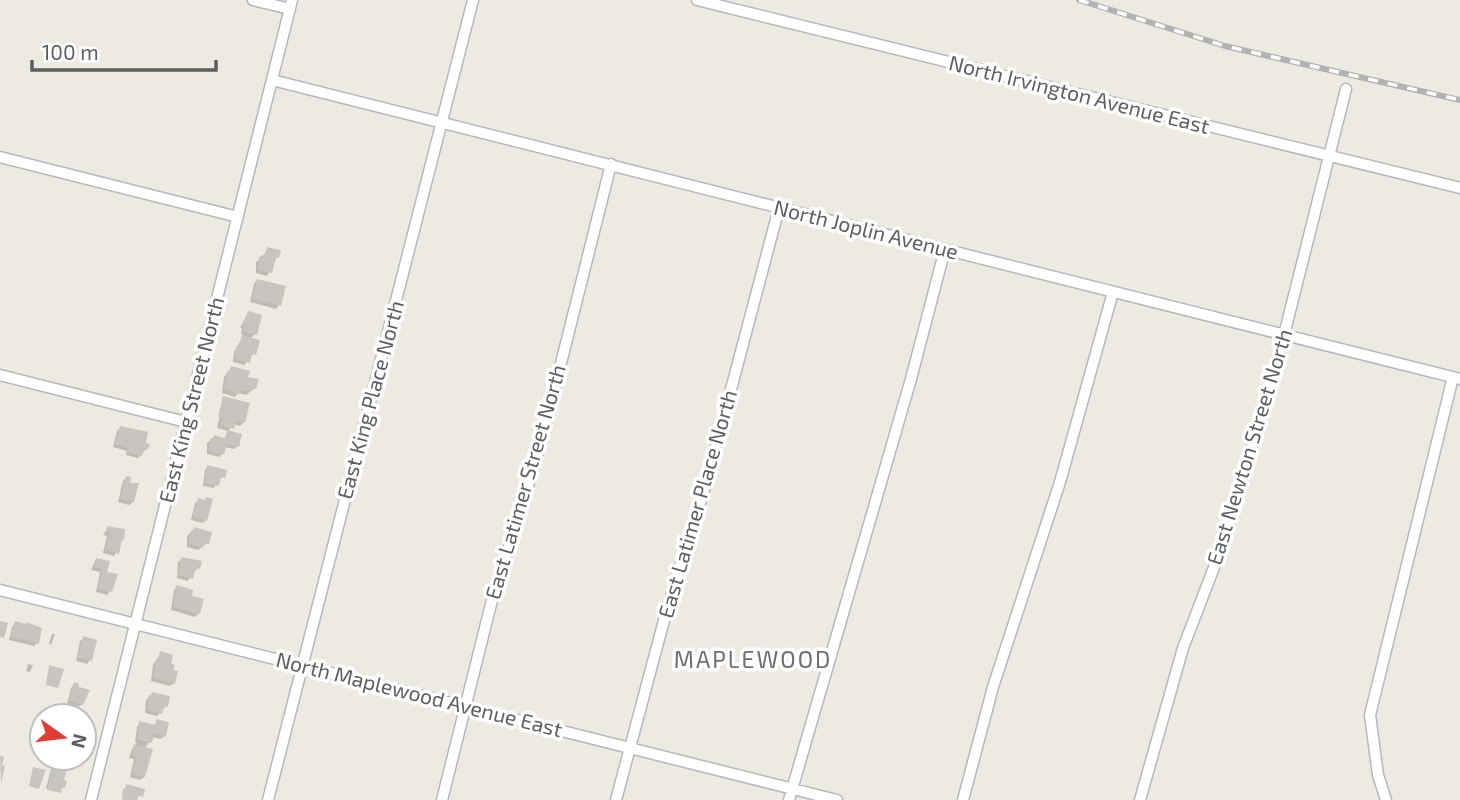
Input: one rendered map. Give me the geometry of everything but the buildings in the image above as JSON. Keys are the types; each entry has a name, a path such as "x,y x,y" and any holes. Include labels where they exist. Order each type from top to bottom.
{"street":[{"path":"253,0 291,5"},
{"name":"East King Place North","path":"268,800 473,0"},
{"name":"North Irvington Avenue East","path":"697,0 1460,188"},
{"name":"East King Street North","path":"91,800 291,5"},
{"name":"North Joplin Avenue","path":"272,80 1456,378"},
{"name":"East Newton Street North","path":"1140,800 1183,649 1223,544 1284,335 1346,89"},
{"path":"0,157 238,217"},
{"name":"East Latimer Street North","path":"442,800 493,596 547,419 611,164"},
{"name":"East Latimer Place North","path":"616,800 666,613 708,480 779,208"},
{"path":"791,794 911,379 945,249"},
{"path":"963,800 993,687 1060,482 1113,292"},
{"path":"0,375 186,422"},
{"path":"1386,800 1378,775 1370,715 1456,378"},
{"name":"North Maplewood Avenue East","path":"0,590 629,747 791,794 837,800"}],"railway":[{"path":"1079,0 1225,46 1460,100"}],"district":[{"name":"MAPLEWOOD","path":"753,660"}]}
